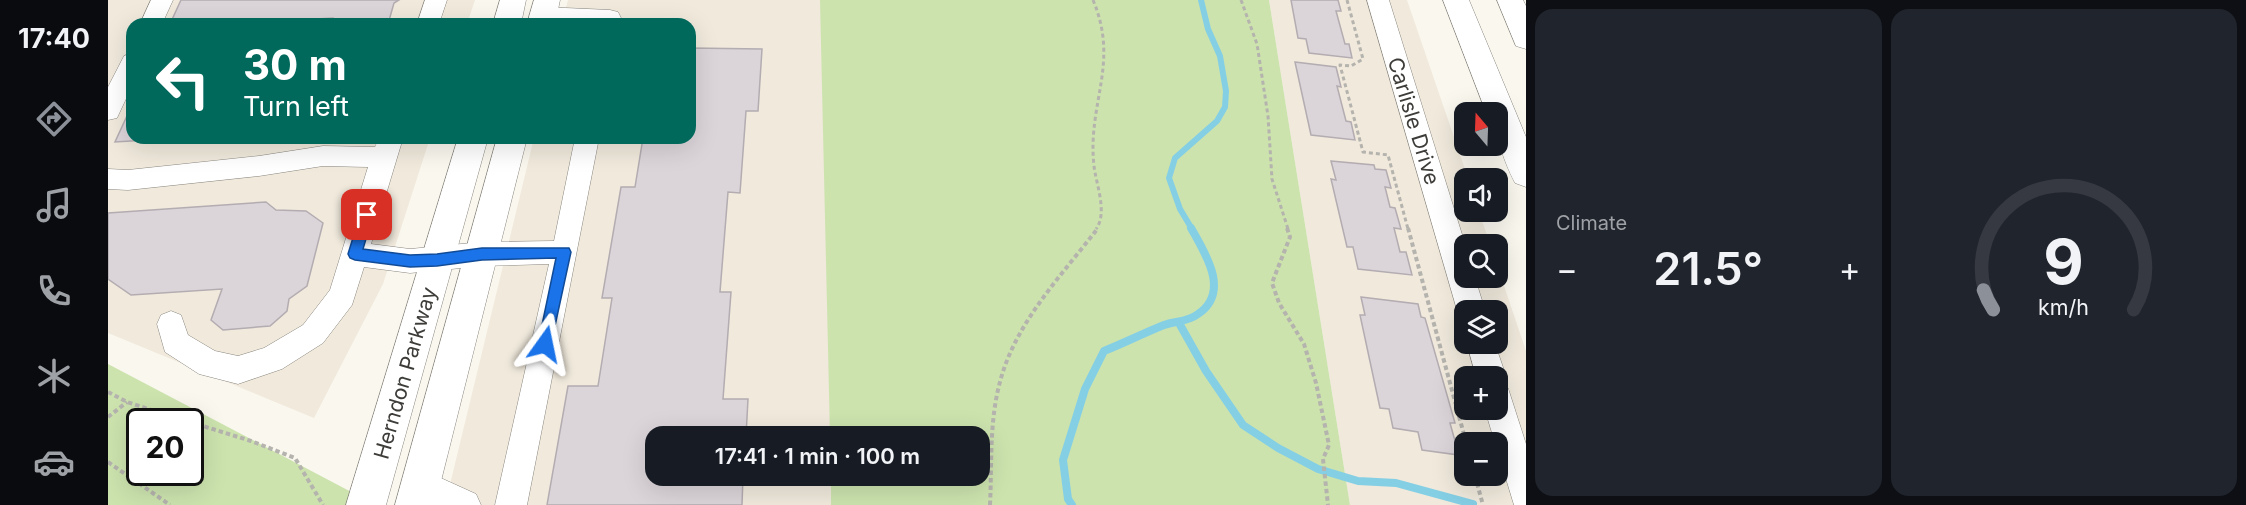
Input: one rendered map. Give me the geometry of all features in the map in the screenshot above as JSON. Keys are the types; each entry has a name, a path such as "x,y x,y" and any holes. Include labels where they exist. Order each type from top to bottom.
{"main road":[{"path":"508,18 513,0"},
{"path":"1456,0 1526,174"},
{"path":"1510,0 1526,39"},
{"name":"Herndon Parkway","path":"366,505 471,144"},
{"name":"Herndon Parkway","path":"418,495 510,144"}],"street":[{"path":"154,18 162,0"},
{"path":"430,18 436,0"},
{"name":"Carlisle Drive","path":"1378,0 1468,300"},
{"path":"544,13 610,18"},
{"path":"108,111 126,74"},
{"path":"512,505 586,144"},
{"path":"108,179 128,180 259,166 387,148 342,296 313,334 272,359 238,370 209,364 175,343 171,324"},
{"path":"355,254 410,261 482,254 565,252"},
{"path":"1504,420 1526,496"},
{"path":"418,495 465,505"}],"path":[{"path":"990,505 995,408 1000,379 1013,349 1034,315 1099,226 1101,220 1093,149 1106,49 1103,23 1093,0"},
{"path":"1241,0 1257,44 1268,116 1272,179 1290,237 1272,283 1279,303 1305,344 1316,383 1329,445 1323,459 1328,505"},
{"path":"1347,0 1363,59 1351,66 1340,65 1363,152 1388,155 1463,432"},
{"path":"108,392 146,408"},
{"path":"108,417 127,402"},
{"path":"204,427 251,441 295,459 323,505"},
{"path":"108,462 170,505"},
{"path":"1478,486 1483,505"}],"shaded area":[{"path":"108,0 475,0 469,18 126,18 126,144 428,144 383,284 314,418 108,333"},
{"path":"568,0 875,0 882,426 645,426 645,486 887,486 890,505 445,505 533,144 696,144 696,18 564,18"},
{"path":"1269,0 1407,0 1454,137 1454,156 1460,156 1465,168 1454,168 1454,222 1482,222 1487,234 1454,234 1454,288 1505,288 1526,351 1526,505 1350,505"}],"green space":[{"path":"820,0 1269,0 1350,505 831,505 831,486 990,486 990,426 830,426"},
{"path":"108,364 192,408 126,408 126,486 204,486 204,415 376,505 108,505"}],"building":[{"path":"181,0 399,0 394,3 390,18 173,18"},
{"path":"1291,0 1338,0 1341,11 1336,11 1345,44 1349,44 1352,58 1309,53 1306,39 1298,38"},
{"path":"696,48 762,49 758,111 746,111 740,193 728,192 720,292 731,292 723,399 748,399 747,426 645,426 645,486 743,486 742,505 547,505 568,386 598,386 612,298 602,298 621,187 635,187 642,144 696,144"},
{"path":"1295,62 1336,67 1341,87 1337,86 1346,121 1351,122 1355,140 1311,135"},
{"path":"126,118 126,141 115,142"},
{"path":"1331,161 1374,165 1375,169 1386,170 1391,188 1385,187 1390,207 1395,208 1401,229 1394,228 1400,252 1406,252 1412,275 1358,269 1353,247 1347,247 1331,179 1336,180"},
{"path":"266,202 276,210 306,211 323,223 307,286 289,299 287,311 270,326 223,330 211,320 222,289 131,295 108,279 108,213"},
{"path":"1361,297 1418,304 1421,317 1425,318 1455,423 1450,423 1454,437 1454,454 1422,450 1418,432 1393,428 1389,409 1380,408 1360,315 1365,315"}],"waterway":[{"path":"1192,229 1180,209 1169,178 1175,158 1217,121 1225,107 1226,91 1220,56 1208,29 1201,0"},
{"path":"1072,505 1068,499 1063,460 1085,389 1104,351 1164,325 1194,317 1208,305 1213,295 1212,272 1191,228"},
{"path":"1179,323 1206,371 1243,425 1278,448 1318,469 1358,481 1396,483 1473,504"}],"route":[{"path":"367,215 355,254 410,261 482,254 565,252 545,344"}]}
